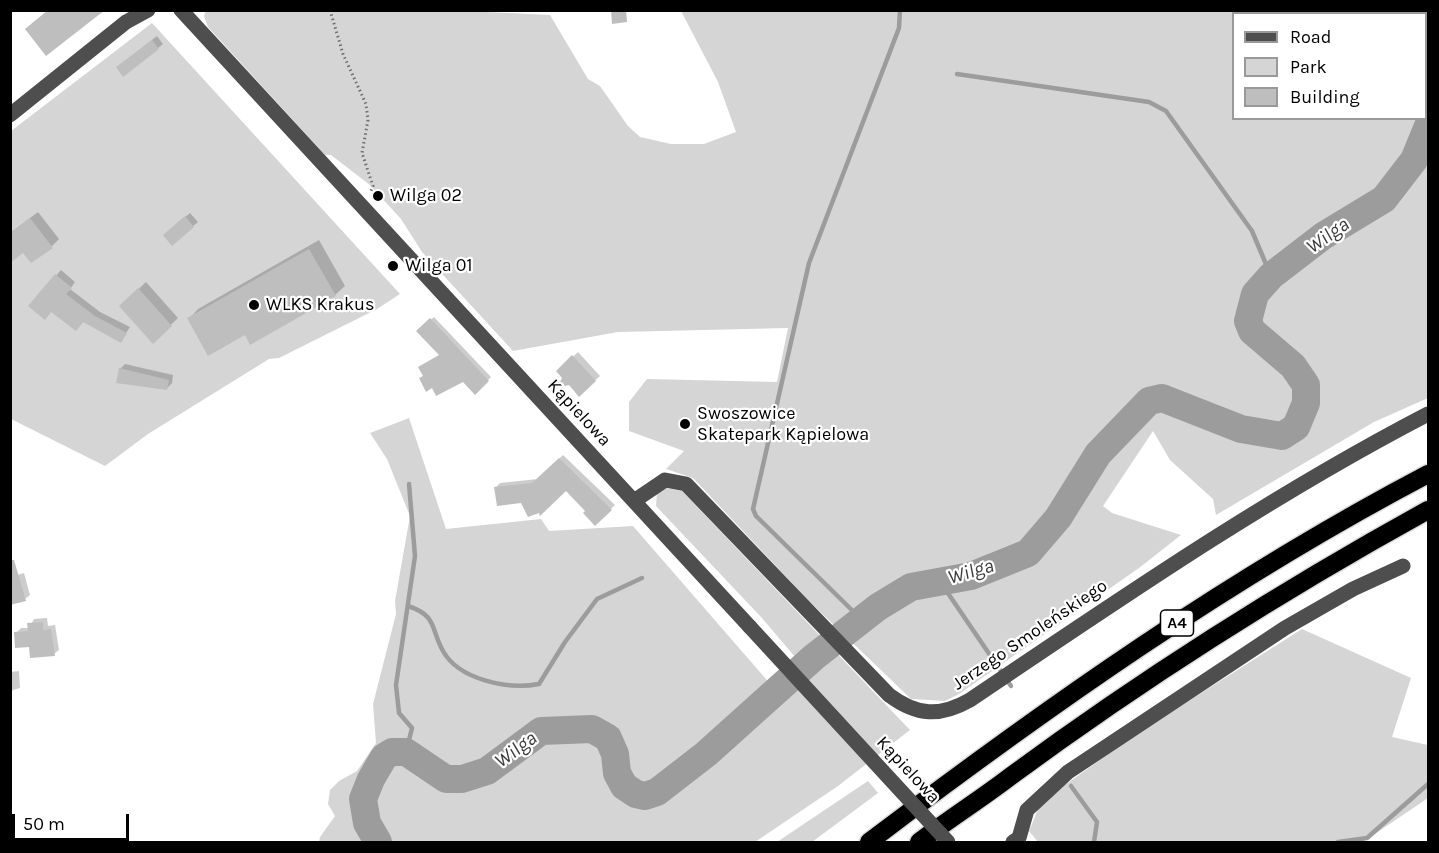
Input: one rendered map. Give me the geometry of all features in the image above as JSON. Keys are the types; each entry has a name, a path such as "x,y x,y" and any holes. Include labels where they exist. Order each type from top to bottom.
{"highway":[{"name":"A4","path":"869,843 1064,698 1131,652 1307,541 1428,474"},
{"name":"A4","path":"919,843 1077,727 1219,633 1322,570 1428,510"}],"street":[{"path":"10,115 126,22 148,10"},
{"name":"Kąpielowa","path":"182,11 948,843"},
{"name":"Jerzego Smoleńskiego","path":"634,501 657,483 665,480 676,480 686,484 820,624 902,705 927,714 954,709 1120,597 1272,500 1428,414"},
{"path":"1018,841 1027,810 1068,772 1285,628 1353,589 1403,566"}],"path":[{"path":"330,10 343,54 366,104 368,120 362,153 373,186 371,191"}],"green space":[{"path":"206,10 445,10 550,15 588,79 600,86 628,126 640,137 671,144 704,144 736,132 718,82 681,11 1428,11 1428,398 1374,422 1216,515 1213,499 1170,460 1153,431 1103,506 1112,513 1181,535 1139,568 959,694 945,701 911,699 809,601 693,478 666,469 684,451 629,431 629,402 647,379 777,382 788,328 618,332 513,351 422,252 401,219 370,185 331,155 325,155 208,27 204,16"},
{"path":"152,23 400,294 377,309 279,358 269,359 148,434 105,466 11,419 11,131"},
{"path":"409,418 446,529 541,519 549,531 633,526 779,694 807,671 761,617 656,506 657,492 666,488 682,491 910,730 838,786 755,842 319,842 335,816 328,804 330,790 339,781 357,771 376,743 373,704 396,614 395,601 410,516 387,459 370,433"},
{"path":"1302,629 1411,678 1392,737 1428,745 1428,798 1363,842 1038,842 1029,831 1041,802 1135,735"},
{"path":"868,781 878,793 812,842 777,842"}],"building":[{"path":"48,10 105,10 46,56 25,29"},
{"path":"611,10 626,10 627,22 612,24"},
{"path":"152,40 159,49 123,77 116,67"},
{"path":"185,216 194,227 172,246 163,235"},
{"path":"30,218 53,248 31,263 23,253 10,263 10,233"},
{"name":"WLKS Krakus","path":"309,249 336,296 250,345 245,335 208,356 187,318"},
{"path":"55,274 72,288 66,294 95,316 127,333 121,343 83,322 76,331 51,312 45,320 28,306"},
{"path":"138,288 172,326 153,344 119,306"},
{"path":"430,318 489,381 475,395 463,382 436,396 432,388 426,392 419,378 423,376 418,367 439,355 416,331"},
{"path":"572,355 596,381 579,397 569,385 557,388 562,378 556,371"},
{"path":"119,368 169,380 167,390 116,383"},
{"path":"559,458 612,510 595,526 583,513 585,511 566,491 540,516 539,513 528,517 521,503 497,506 494,487 532,483"},
{"path":"10,560 14,560 26,601 10,605"},
{"path":"43,622 43,630 51,629 55,656 30,658 29,647 15,648 14,632 28,631 27,623"}],"waterway":[{"path":"860,618 756,516 753,509 809,263 899,28 900,10"},
{"path":"957,74 1149,102 1166,111 1252,231 1271,276"},
{"name":"Wilga","path":"378,842 367,823 363,799 384,757 392,752 406,752 446,779 462,779 487,771 541,731 592,729 608,738 615,754 617,773 624,786 636,794 645,796 657,792 706,754 814,657 878,607 911,587 971,576 1028,553 1058,518 1098,454 1149,401 1162,398 1241,429 1282,436 1296,427 1306,403 1306,385 1293,366 1252,331 1248,321 1255,294 1271,276 1323,236 1384,199 1414,160 1428,126"},
{"path":"406,752 412,728 399,713 396,685 415,556 409,484"},
{"path":"408,606 418,610 429,619 450,661 472,676 500,684 539,684 565,642 597,599 642,578"},
{"path":"939,580 1011,686"},
{"path":"1338,842 1367,838 1428,784"},
{"path":"1071,786 1097,822 1094,842"}],"place":[{"name":"Wilga 02","path":"378,196"},
{"name":"Wilga 01","path":"393,266"},
{"name":"WLKS Krakus","path":"254,305"},
{"name":"Swoszowice Skatepark Kąpielowa","path":"685,424"}]}
